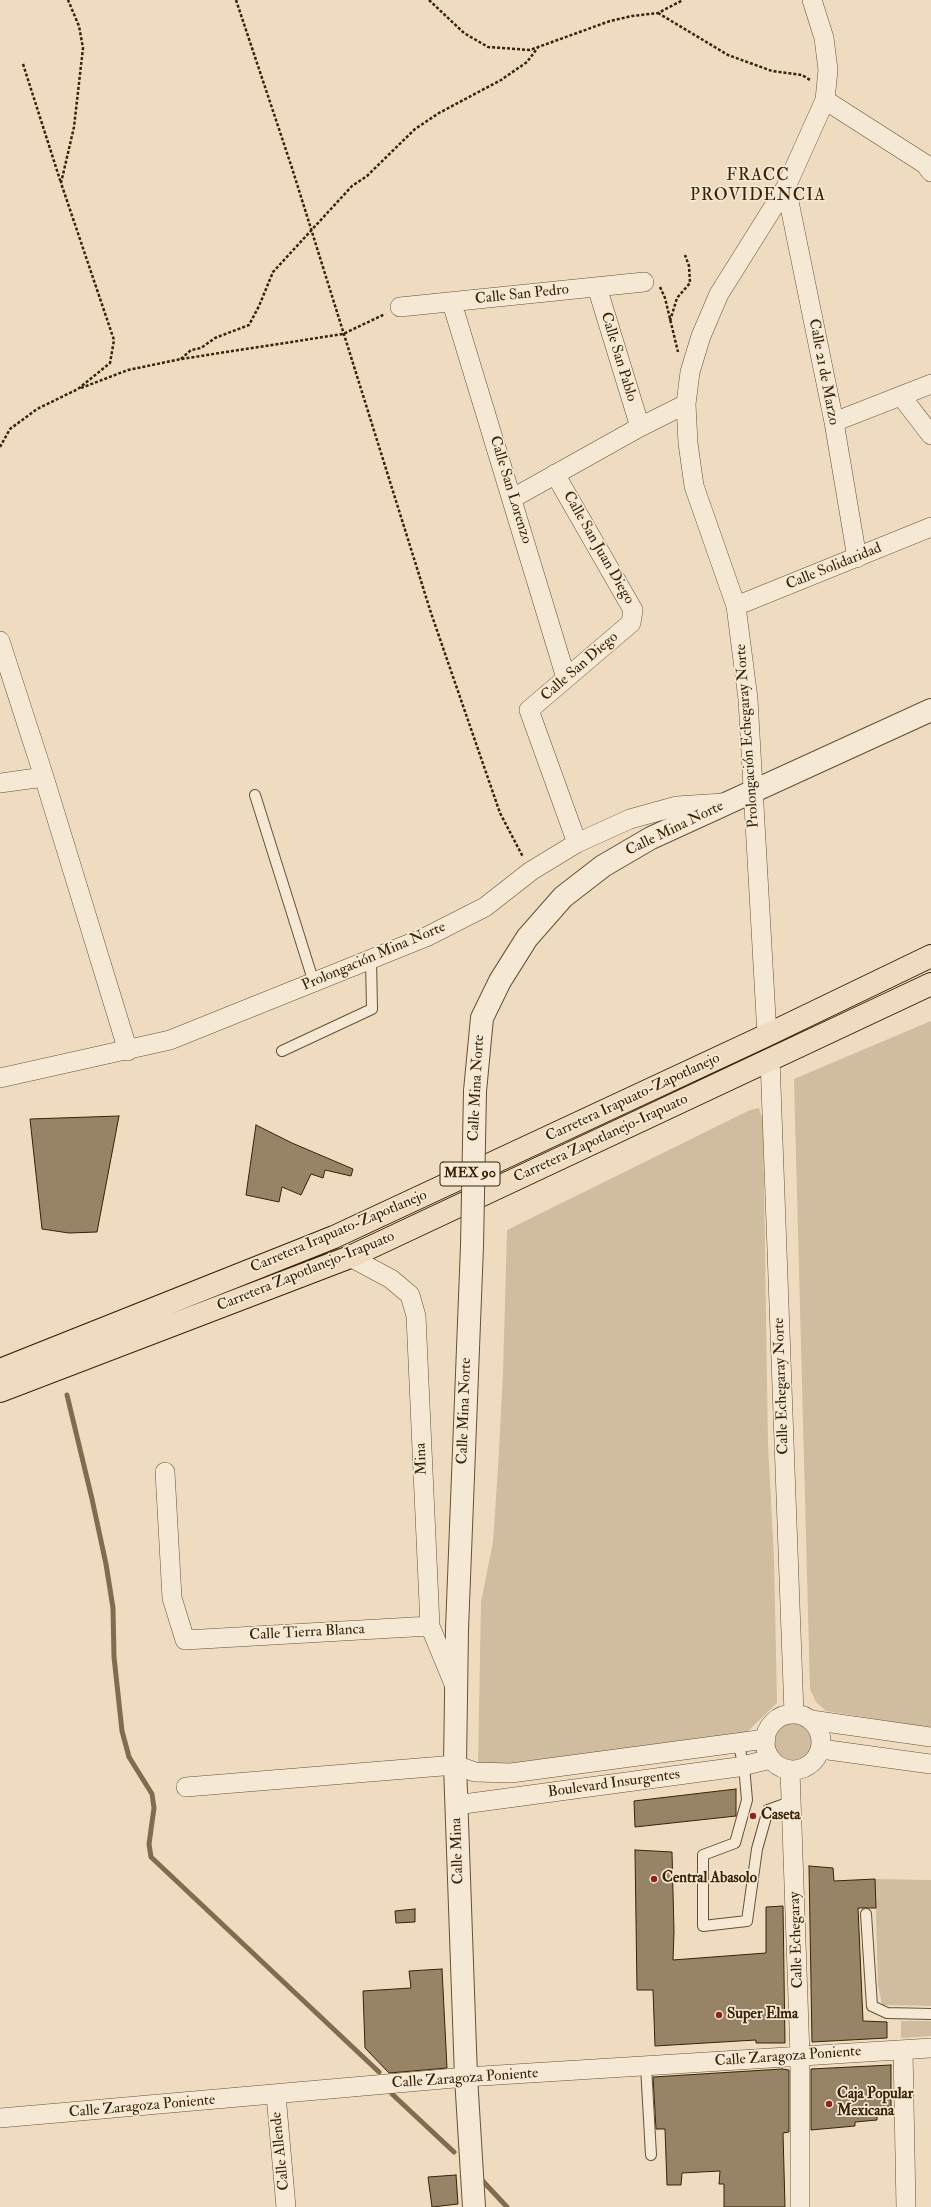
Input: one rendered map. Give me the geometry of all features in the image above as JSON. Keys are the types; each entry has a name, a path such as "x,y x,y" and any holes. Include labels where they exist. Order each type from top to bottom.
{"highway":[{"name":"Carretera Irapuato-Zapotlanejo","path":"0,1370 334,1238 767,1035 931,956"},
{"name":"Carretera Zapotlanejo-Irapuato","path":"0,1391 350,1257 931,984"}],"street":[{"name":"Prolongación Echegaray Norte","path":"767,1035 748,699 736,606 694,486 688,443 686,404 690,372 701,336 719,294 786,187 826,98 828,70 824,38 812,0"},
{"path":"826,98 925,164 931,172"},
{"name":"Calle 21 de Marzo","path":"786,187 834,422 857,558"},
{"name":"Calle San Pedro","path":"400,307 452,303 644,282"},
{"name":"Calle San Pablo","path":"597,287 640,427"},
{"name":"Calle San Lorenzo","path":"452,303 513,498 566,678"},
{"path":"834,422 931,384"},
{"path":"902,396 931,435"},
{"path":"513,498 640,427 686,404"},
{"name":"Calle San Juan Diego","path":"555,474 633,610 631,623"},
{"name":"Calle Solidaridad","path":"736,606 931,527"},
{"name":"Calle San Diego","path":"577,843 529,710 631,623"},
{"path":"0,641 44,777 128,1051"},
{"name":"Calle Mina Norte","path":"455,1765 456,1690 472,1246 475,1091 482,1018 500,981 527,938 563,897 602,866 645,841 931,710"},
{"path":"0,783 44,777"},
{"name":"Prolongación Mina Norte","path":"0,1078 128,1051 170,1040 426,937 485,907 531,871 577,843 630,819 677,806 730,802"},
{"name":"Calle Echegaray Norte","path":"770,1059 802,1717"},
{"name":"Mina","path":"350,1257 391,1279 410,1295 416,1316 430,1626 456,1690"},
{"name":"Calle Tierra Blanca","path":"165,1472 172,1598 185,1640 430,1626"},
{"path":"802,1717 820,1733 821,1749 814,1761 803,1769 790,1770 779,1766 771,1759 766,1749 766,1739 770,1726 780,1718 802,1717 931,1737"},
{"name":"Boulevard Insurgentes","path":"455,1765 475,1772 511,1773 766,1739"},
{"path":"821,1749 931,1764"},
{"name":"Boulevard Insurgentes","path":"456,1805 744,1766 771,1759"},
{"path":"186,1787 455,1765"},
{"name":"Calle Mina","path":"455,1765 466,2077 474,2207"},
{"name":"Calle Echegaray","path":"790,1770 793,1801 800,2056 800,2207"},
{"name":"Calle Zaragoza Poniente","path":"0,2118 276,2095 466,2077 931,2048"},
{"path":"902,2050 906,2207"},
{"name":"Calle Allende","path":"276,2095 286,2207"}],"lane":[{"path":"255,795 314,983"},
{"path":"282,1051 372,1008 371,960"},
{"path":"738,1743 744,1766 747,1800 735,1843 703,1855 703,1926 747,1921 757,1849 768,1810 793,1801"},
{"path":"866,1914 872,2006 886,2012 931,2014"},
{"path":"646,2066 651,2155"}],"path":[{"path":"61,183 74,127 84,48 79,26 68,0"},
{"path":"236,0 311,231 431,613 500,813 531,871"},
{"path":"429,0 464,33 488,47 530,50 610,21 658,13 683,0"},
{"path":"658,13 728,55 772,71 802,75 814,82 826,98"},
{"path":"181,359 191,350 201,348 215,338 249,325 259,306 273,272 352,186 367,176 415,129 439,113 501,80 527,62 539,46"},
{"path":"24,64 61,183 114,340 110,364 78,389"},
{"path":"670,321 677,298 690,283 689,266 685,255"},
{"path":"644,282 659,285 665,298 676,349 690,372"},
{"path":"0,447 10,429 37,409 78,389 128,370 181,359 343,334 400,307"}],"shaded area":[{"path":"931,1021 931,1728 826,1711 816,1702 810,1689 794,1079"},
{"path":"759,1108 763,1120 768,1445 774,1558 777,1703 745,1734 483,1768 478,1765 481,1602 493,1542 503,1373 507,1230 750,1110"},
{"path":"794,1720 807,1724 813,1730 817,1743 813,1756 807,1762 794,1766 781,1762 775,1756 771,1743 775,1730 781,1724"},
{"path":"875,1879 931,1880 931,2006 882,2005 878,1985"},
{"path":"901,2021 931,2021 931,2036 901,2038"}],"building":[{"path":"119,1116 97,1232 69,1233 42,1229 30,1119"},
{"path":"256,1125 292,1143 353,1169 351,1176 325,1170 323,1178 311,1174 301,1195 282,1187 279,1202 246,1195"},
{"path":"736,1789 736,1816 635,1827 634,1801"},
{"path":"635,1850 672,1852 674,1932 673,1960 766,1953 766,1907 783,1906 785,2043 756,2043 756,2040 655,2046 653,1990 637,1990"},
{"path":"809,1866 833,1868 834,1881 875,1879 876,1908 858,1908 863,2021 887,2022 887,2038 812,2042"},
{"path":"415,1909 415,1922 396,1923 395,1911"},
{"path":"442,1969 447,2068 389,2073 365,2048 363,1991 411,1988 409,1971"},
{"path":"891,2065 891,2112 877,2112 877,2120 855,2122 855,2126 811,2130 811,2069"},
{"path":"782,2069 789,2070 789,2132 783,2133 785,2207 724,2207 724,2184 719,2184 720,2171 682,2173 681,2185 667,2185 665,2129 656,2129 653,2077"},
{"path":"456,2175 458,2204 432,2207 428,2177"}],"waterway":[{"path":"67,1395 106,1564 113,1608 114,1657 122,1731 129,1757 152,1794 154,1808 149,1844 151,1857 379,2072"},
{"path":"392,2094 454,2152"},
{"path":"479,2177 507,2207"}],"place":[{"name":"Caseta","path":"753,1816"},
{"name":"Central Abasolo","path":"654,1879"},
{"name":"Super Elma","path":"719,2015"},
{"name":"Caja Popular Mexicana","path":"829,2104"}],"district":[{"name":"FRACC PROVIDENCIA","path":"758,186"}]}
